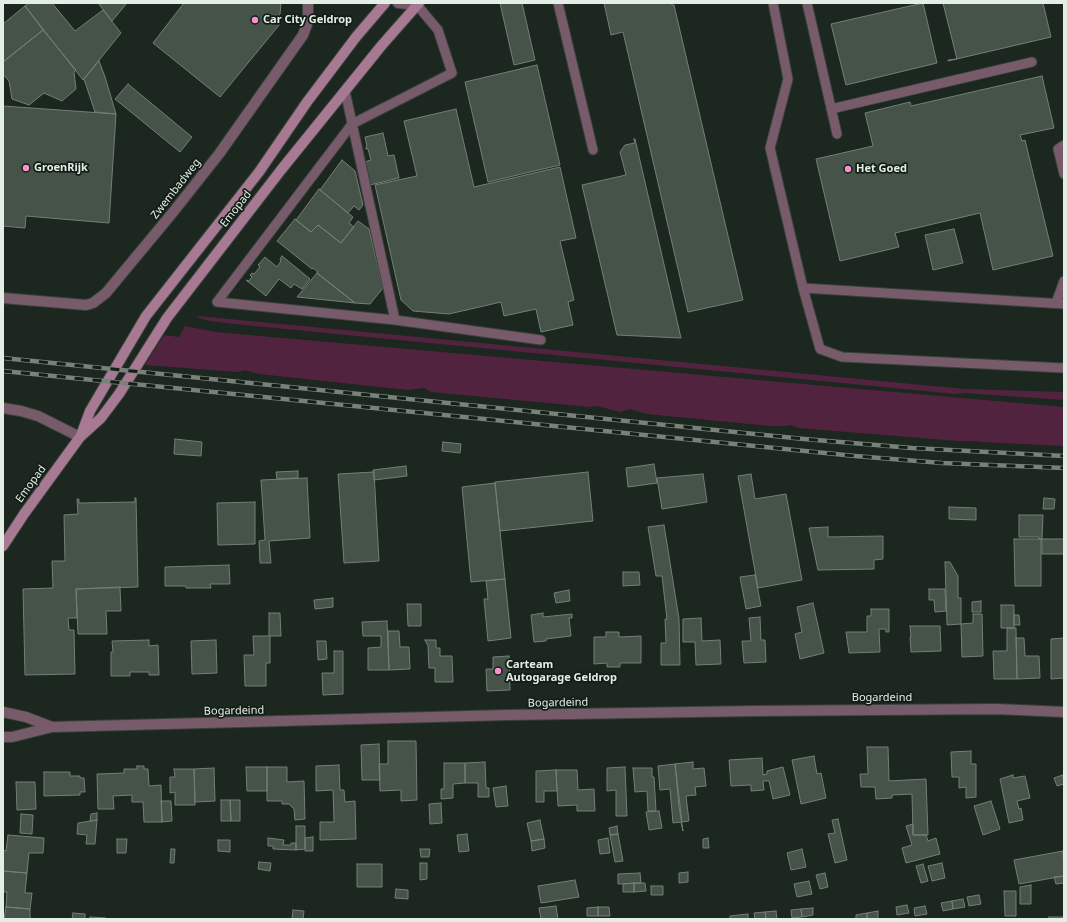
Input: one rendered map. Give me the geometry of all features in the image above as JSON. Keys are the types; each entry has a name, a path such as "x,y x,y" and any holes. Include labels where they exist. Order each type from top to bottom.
{"main road":[{"name":"Emopad","path":"80,437 90,411 146,316 259,172 306,102 351,43 385,3"},
{"name":"Emopad","path":"3,546 24,514 80,437 101,418 134,372 167,318 281,170 382,45 418,4"}],"street":[{"name":"Zwembadweg","path":"3,298 86,305 93,303 106,293 219,154 303,35 308,22 308,3"},
{"path":"398,3 418,4"},
{"path":"3,408 38,416 80,437"},
{"name":"Bogardeind","path":"3,737 52,727 516,715 738,711 996,709 1064,712"},
{"name":"Bogardeind","path":"3,712 26,717 52,727"}],"lane":[{"path":"558,3 593,150"},
{"path":"773,3 788,79 770,148 803,288 820,349 842,357 1064,368"},
{"path":"807,3 837,134"},
{"path":"418,4 438,30 452,73 352,124 216,302 395,320 541,340"},
{"path":"831,109 1032,62"},
{"path":"345,91 395,320"},
{"path":"1064,145 1058,149 1064,174"},
{"path":"803,288 1060,303 1064,281"}],"shaded area":[{"path":"197,316 965,389 1064,392 1064,400 964,393 955,394 234,324 209,321"},
{"path":"185,326 215,332 1064,407 1064,446 958,441 798,428 790,425 770,426 647,414 630,409 620,412 597,406 590,407 431,392 424,388 408,390 259,374 245,370 238,372 145,365 164,335 179,337"}],"building":[{"path":"29,3 52,3 75,31 103,10 121,33 83,80 25,6"},
{"path":"98,3 127,3 112,21"},
{"path":"184,3 281,3 280,14 275,21 280,24 220,97 153,43"},
{"path":"500,3 522,3 535,60 514,65"},
{"path":"604,3 671,3 674,5 743,300 688,312 623,32 611,35"},
{"path":"923,3 937,63 846,85 831,24"},
{"path":"943,3 1043,3 1051,37 957,59"},
{"path":"25,6 43,30 3,62 3,24"},
{"path":"43,30 76,70 74,72 76,89 62,101 44,93 29,105 12,99 9,81 3,74 3,62"},
{"path":"99,61 116,114 95,112 84,79"},
{"path":"537,65 560,165 488,182 465,82"},
{"path":"1042,76 1054,128 1020,135 1022,141 1025,140 1053,256 993,270 980,213 895,233 899,247 840,261 816,159 873,146 865,113 910,102 911,106"},
{"path":"128,84 192,137 180,152 115,99"},
{"path":"3,106 116,114 109,223 26,216 25,228 3,226"},
{"path":"456,109 474,187 560,167 576,238 560,241 574,300 568,302 573,325 541,332 536,309 504,316 501,302 449,314 413,311 401,300 375,185 417,176 404,121"},
{"path":"383,133 388,156 394,155 399,178 370,185 365,162 371,160 368,149 366,149 367,146 365,137"},
{"path":"635,139 681,338 617,335 582,185 626,175 620,152 625,145 635,143"},
{"path":"342,160 355,171 363,205 359,210 354,206 348,213 320,190"},
{"path":"319,189 353,217 349,223 354,227 341,243 318,225 311,232 296,220"},
{"path":"295,219 311,232 318,225 341,243 358,221 369,229 383,288 370,304 355,303 317,273 318,272 313,268 312,269 277,241"},
{"path":"954,229 963,263 933,270 925,235"},
{"path":"282,256 310,279 302,289 294,284 291,288 279,279 266,296 246,280 249,281 252,277 250,275 252,273 254,274 260,267 258,265 265,257 277,267"},
{"path":"317,273 355,303 297,297"},
{"path":"175,439 202,442 201,456 174,454"},
{"path":"443,442 461,444 460,453 442,451"},
{"path":"654,464 657,483 628,487 626,468"},
{"path":"406,466 407,476 374,480 373,470"},
{"path":"298,471 298,478 277,479 276,472"},
{"path":"374,472 379,561 344,563 338,474"},
{"path":"588,472 593,521 500,531 495,482"},
{"path":"703,474 707,502 662,509 657,478"},
{"path":"751,474 755,499 786,494 802,580 758,588 738,476"},
{"path":"307,478 310,538 269,541 271,563 260,563 259,541 265,540 261,480"},
{"path":"495,483 505,579 471,582 462,487"},
{"path":"135,498 138,587 76,589 77,618 68,618 69,630 74,630 75,674 25,675 23,589 53,588 52,561 65,561 64,515 78,514 77,499 79,499 79,503 135,502"},
{"path":"1044,498 1055,499 1054,509 1043,509"},
{"path":"255,502 255,544 218,545 217,503"},
{"path":"949,507 976,508 976,520 949,519"},
{"path":"1019,515 1043,515 1042,539 1039,539 1039,537 1019,537"},
{"path":"664,525 679,619 680,665 661,665 661,643 666,643 665,619 667,619 662,576 656,576 648,527"},
{"path":"828,527 828,537 883,536 883,559 874,560 874,569 818,570 809,528"},
{"path":"1014,539 1041,539 1041,586 1015,586"},
{"path":"1042,539 1064,539 1064,554 1042,554"},
{"path":"945,562 950,562 958,576 958,598 961,598 961,624 947,625"},
{"path":"229,565 230,584 210,584 211,588 165,586 165,567"},
{"path":"623,572 639,572 640,585 623,586"},
{"path":"755,575 761,606 746,609 740,577"},
{"path":"505,579 511,638 488,641 484,599 488,599 486,581"},
{"path":"120,587 121,611 106,611 107,634 78,634 76,589"},
{"path":"929,589 945,589 946,611 935,612 934,600 929,600"},
{"path":"569,590 570,601 556,603 554,593"},
{"path":"333,598 333,607 315,609 314,600"},
{"path":"981,601 981,612 972,612 972,602"},
{"path":"813,603 824,653 800,659 795,634 802,632 797,607"},
{"path":"407,604 421,604 421,626 408,626"},
{"path":"1001,605 1014,605 1014,628 1001,628"},
{"path":"871,609 889,609 889,632 886,632 886,629 879,629 880,652 849,653 846,632 867,632 867,616 871,616"},
{"path":"269,613 280,613 281,636 270,636 270,663 266,663 266,686 245,686 244,655 254,655 253,636 269,636"},
{"path":"543,613 543,617 572,614 572,618 569,618 571,636 534,642 531,615"},
{"path":"973,614 982,614 983,656 962,657 961,624 973,623"},
{"path":"1014,615 1019,615 1020,625 1014,625"},
{"path":"760,617 761,640 765,640 766,662 744,663 742,641 751,641 749,618"},
{"path":"701,618 702,641 720,640 721,664 696,665 695,642 683,642 683,619"},
{"path":"387,621 389,670 368,670 368,648 381,647 381,636 363,636 362,622"},
{"path":"910,626 940,626 941,651 911,652"},
{"path":"1007,628 1016,628 1017,679 994,679 993,651 1007,651"},
{"path":"388,631 399,631 400,647 409,647 410,669 389,670"},
{"path":"606,632 619,632 619,637 641,636 641,663 620,663 620,667 607,667 607,663 594,664 594,637 606,637"},
{"path":"1016,638 1024,638 1025,656 1039,656 1040,678 1017,679"},
{"path":"1064,638 1064,678 1051,679 1051,639"},
{"path":"149,640 149,646 158,645 159,675 149,675 149,672 130,672 130,676 111,676 111,652 113,652 112,641"},
{"path":"216,640 217,673 192,674 191,641"},
{"path":"425,640 436,640 436,648 440,648 440,656 452,656 453,682 435,682 435,668 429,668 428,646"},
{"path":"317,641 326,641 327,659 318,660"},
{"path":"334,651 343,651 343,694 323,695 322,673 334,673"},
{"path":"509,656 510,690 487,691 486,669 493,669 493,657"},
{"path":"388,741 416,741 417,800 401,801 401,790 380,791 379,764 388,764"},
{"path":"379,744 380,780 362,780 361,745"},
{"path":"867,747 888,747 889,781 926,779 928,835 913,835 912,794 892,795 892,798 876,799 875,787 861,787 860,774 868,774"},
{"path":"971,751 971,764 976,764 976,797 966,798 966,787 959,788 959,777 952,777 951,752"},
{"path":"814,756 817,774 821,773 826,798 801,804 792,760"},
{"path":"762,758 763,775 767,774 767,771 783,767 790,795 773,799 769,781 763,781 764,790 751,791 751,785 731,786 729,760"},
{"path":"485,762 486,788 489,788 489,797 478,797 478,783 465,783 465,763"},
{"path":"693,762 693,769 704,768 706,786 695,787 696,795 686,796 689,821 682,822 675,764"},
{"path":"444,763 465,763 465,783 453,784 453,798 441,799 441,789 444,789"},
{"path":"675,764 683,831 681,822 673,823 670,789 660,790 658,766"},
{"path":"339,765 340,790 344,790 345,802 355,801 356,839 320,840 320,822 334,822 333,790 316,791 316,766"},
{"path":"137,766 144,766 144,769 148,769 149,786 161,785 162,822 144,822 143,802 132,802 132,795 113,796 114,809 98,809 97,774 124,773 124,769 137,769"},
{"path":"246,767 267,767 267,791 247,791"},
{"path":"267,767 287,767 287,782 304,781 305,819 295,820 294,809 289,804 282,804 282,801 267,801"},
{"path":"625,767 627,816 616,816 616,790 607,791 607,768"},
{"path":"214,768 215,801 195,802 194,769"},
{"path":"633,768 652,768 656,811 648,811 647,791 635,792"},
{"path":"174,769 194,769 195,805 175,805 175,792 170,793 170,777 175,777"},
{"path":"556,770 577,770 578,790 594,789 595,811 577,811 577,805 558,806"},
{"path":"556,770 557,791 544,791 544,802 536,802 536,771"},
{"path":"44,772 70,772 70,776 80,776 80,778 84,778 85,792 80,792 80,795 44,796"},
{"path":"1013,775 1013,778 1025,776 1030,798 1017,801 1019,809 1021,808 1023,820 1009,823 1000,779"},
{"path":"1063,775 1064,784 1057,786 1054,778"},
{"path":"16,782 35,782 36,809 17,810"},
{"path":"506,786 508,806 496,807 493,788"},
{"path":"221,800 230,800 231,821 221,821"},
{"path":"230,800 240,800 240,821 231,821"},
{"path":"161,801 171,801 172,821 162,822"},
{"path":"991,801 1000,829 983,835 974,806"},
{"path":"441,803 442,823 430,824 429,804"},
{"path":"659,811 662,828 649,830 646,812"},
{"path":"97,813 97,820 90,821 91,814"},
{"path":"21,814 33,815 32,834 20,833"},
{"path":"838,819 847,860 835,863 828,834 835,833 832,820"},
{"path":"97,820 95,844 86,844 87,835 77,834 78,823"},
{"path":"540,820 544,839 531,841 527,823"},
{"path":"913,824 913,835 926,835 928,841 936,838 940,854 906,863 902,848 912,845 906,826"},
{"path":"296,826 305,826 305,849 296,850"},
{"path":"617,826 618,834 610,835 609,828"},
{"path":"467,834 469,851 459,852 457,835"},
{"path":"618,834 623,861 615,862 610,835"},
{"path":"8,835 44,838 43,853 29,853 27,873 3,871 3,850 6,851"},
{"path":"313,837 313,851 305,851 305,838"},
{"path":"268,838 284,840 283,845 291,845 291,843 296,843 296,850 273,849 273,846 268,846"},
{"path":"608,838 610,853 600,854 598,840"},
{"path":"708,838 709,848 703,848 703,839"},
{"path":"117,839 127,839 126,853 117,853"},
{"path":"544,839 545,848 532,851 531,841"},
{"path":"218,840 230,840 230,852 218,851"},
{"path":"171,849 175,849 174,863 170,863"},
{"path":"420,849 430,849 429,857 421,857"},
{"path":"802,849 806,867 791,870 787,853"},
{"path":"1063,851 1064,876 1019,884 1014,860"},
{"path":"259,862 271,863 270,871 258,869"},
{"path":"420,863 427,863 427,879 420,880"},
{"path":"942,863 945,878 932,881 928,866"},
{"path":"357,864 382,864 382,887 357,887"},
{"path":"923,864 928,881 921,883 916,866"},
{"path":"3,871 27,873 25,893 32,893 30,909 6,907 7,892 3,892"},
{"path":"688,872 688,882 679,883 679,873"},
{"path":"640,873 641,883 618,884 618,874"},
{"path":"825,873 828,887 820,889 816,875"},
{"path":"1064,876 1064,883 1056,884 1054,877"},
{"path":"575,880 579,897 541,903 538,886"},
{"path":"809,881 812,894 797,897 794,884"},
{"path":"634,883 645,883 646,891 634,892"},
{"path":"634,883 634,892 623,892 623,884"},
{"path":"1031,885 1031,904 1020,904 1020,887"},
{"path":"651,886 663,886 663,895 651,895"},
{"path":"396,889 408,890 408,899 395,898"},
{"path":"1004,891 1016,891 1016,916 1005,916"},
{"path":"979,895 981,904 969,906 967,897"},
{"path":"963,899 965,907 953,909 952,901"},
{"path":"952,901 953,909 943,911 941,903"},
{"path":"907,905 909,913 897,915 896,907"},
{"path":"556,906 558,919 541,919 539,908"},
{"path":"925,906 927,914 915,916 914,908"},
{"path":"6,907 30,909 30,919 4,919"},
{"path":"598,907 598,916 587,916 587,908"},
{"path":"598,907 609,907 610,916 598,916"},
{"path":"813,908 813,915 802,917 801,909"},
{"path":"801,909 802,917 792,918 791,910"},
{"path":"293,910 304,911 303,919 292,919"},
{"path":"776,911 777,919 766,919 765,912"},
{"path":"878,911 878,919 867,919 867,913"},
{"path":"765,912 766,919 755,919 754,913"},
{"path":"73,913 85,914 85,919 72,919"},
{"path":"867,913 867,919 856,919 856,915"},
{"path":"748,914 748,919 730,919 730,916"},
{"path":"90,917 106,918 106,919 90,919"},
{"path":"1049,917 1064,917 1064,919 1049,919"}],"railway":[{"path":"3,358 804,439 912,448 1064,456"},
{"path":"3,371 855,456 942,463 1064,468"}],"place":[{"name":"Car City Geldrop","path":"255,20"},
{"name":"GroenRijk","path":"26,168"},
{"name":"Het Goed","path":"848,169"},
{"name":"Carteam Autogarage Geldrop","path":"498,671"}]}
